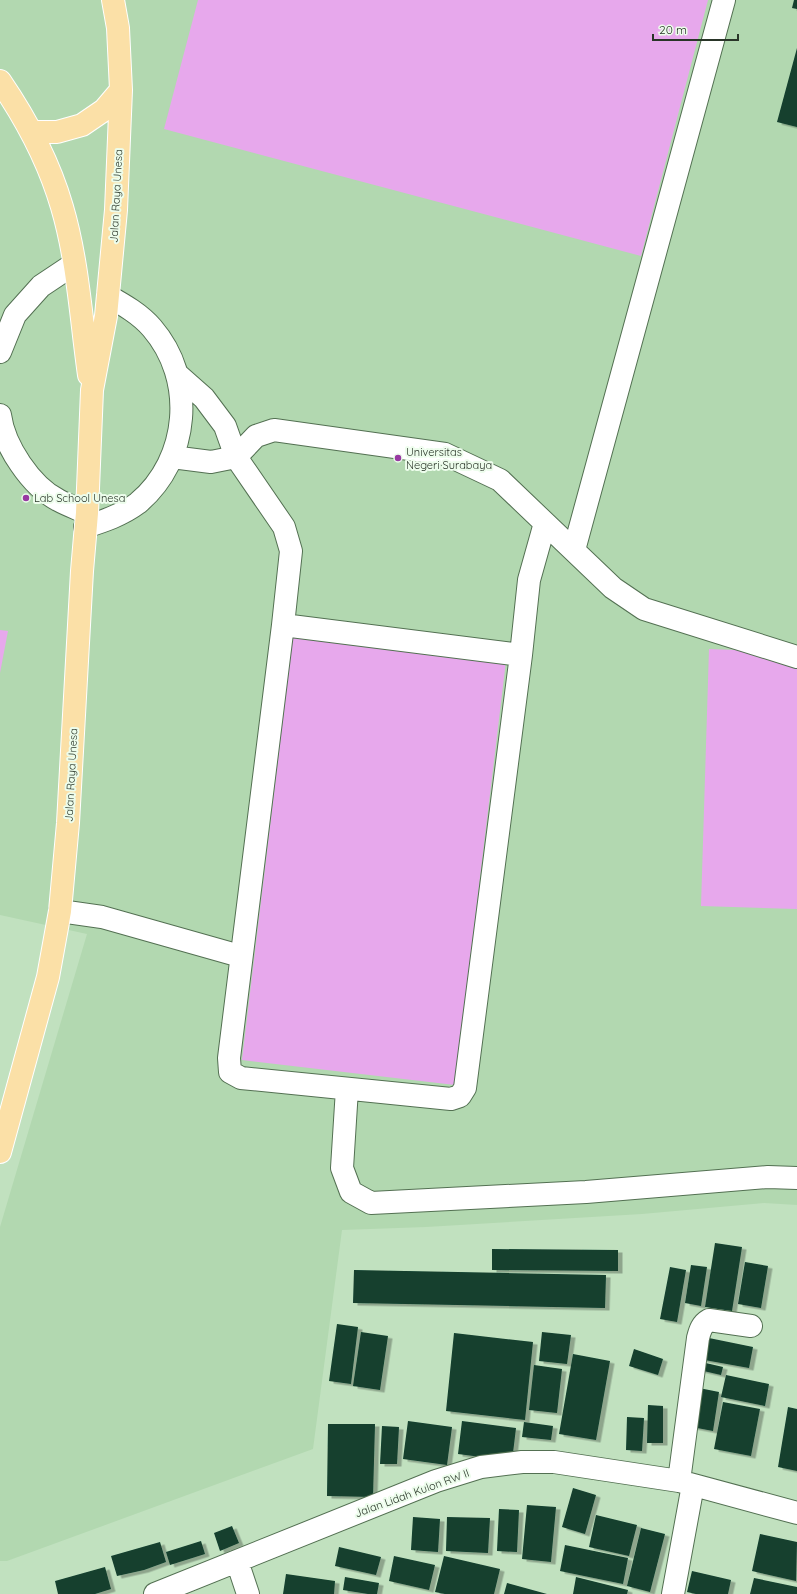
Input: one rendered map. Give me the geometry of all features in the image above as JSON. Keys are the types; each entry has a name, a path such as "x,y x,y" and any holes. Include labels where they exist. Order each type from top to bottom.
{"main road":[{"name":"Jalan Raya Unesa","path":"0,1152 48,977 60,911 68,823 86,520 92,390 106,316 116,210 121,90 118,28 113,0"},
{"name":"Jalan Raya Unesa","path":"0,81 31,132 55,186 62,207 74,264 92,390"},
{"path":"31,132 57,132 82,125 104,110 121,90"}],"street":[{"path":"574,550 724,0"},
{"path":"0,352 15,315 41,286 74,264"},
{"path":"0,416 1,424 13,454 32,480 86,520 113,518 137,503 157,482 172,457 181,429 182,402 178,375 168,349 152,327 132,309 108,296"},
{"path":"178,375 204,398 225,426 236,457 284,527 291,551 240,956 229,1058 230,1072 241,1078 451,1099 460,1096 465,1088 521,655 529,580 545,523"},
{"path":"172,457 211,462 236,457 256,436 274,430 445,454 500,480 613,588 644,609 797,657"},
{"path":"283,624 521,655"},
{"path":"60,911 102,917 240,956"},
{"path":"347,1089 342,1168 351,1192 371,1203 586,1192 768,1177 797,1178"},
{"path":"673,1594 686,1483 698,1338 701,1327 709,1320 752,1326"},
{"name":"Jalan Lidah Kulon RW II","path":"165,1592 237,1561 436,1481 481,1467 522,1462 554,1462 686,1483 797,1513"},
{"path":"237,1561 248,1594"}],"shaded area":[{"name":"Universitas Negeri Surabaya","path":"0,0 797,0 797,1205 764,1203 642,1214 426,1227 342,1230 313,1449 7,1561 0,1561 0,1227 87,934 0,915"},
{"path":"198,0 708,0 641,256 164,129"},
{"path":"0,630 8,631 0,673"},
{"path":"293,635 506,661 455,1085 242,1060"},
{"path":"709,649 797,652 797,909 701,906"}],"building":[{"path":"794,0 797,0 797,9 792,8"},
{"path":"797,48 797,127 777,122"},
{"path":"715,1243 742,1247 732,1311 705,1307"},
{"path":"492,1249 618,1250 618,1271 492,1270"},
{"path":"745,1262 768,1266 761,1308 738,1304"},
{"path":"691,1265 707,1267 701,1306 685,1303"},
{"path":"670,1267 686,1270 677,1322 660,1319"},
{"path":"354,1270 606,1275 605,1308 353,1303"},
{"path":"337,1324 358,1327 351,1384 329,1381"},
{"path":"361,1332 388,1336 380,1390 353,1386"},
{"path":"542,1332 571,1335 567,1364 539,1361"},
{"path":"454,1333 533,1342 525,1420 446,1411"},
{"path":"704,1337 753,1347 749,1368 699,1359"},
{"path":"634,1349 663,1359 658,1375 629,1366"},
{"path":"573,1354 610,1361 596,1440 559,1434"},
{"path":"697,1361 723,1367 721,1375 695,1369"},
{"path":"534,1365 562,1369 557,1413 529,1410"},
{"path":"726,1375 769,1384 765,1406 721,1397"},
{"path":"699,1388 719,1392 713,1431 692,1427"},
{"path":"723,1402 760,1409 751,1456 714,1449"},
{"path":"648,1405 663,1406 663,1443 647,1443"},
{"path":"788,1407 797,1409 797,1471 778,1467"},
{"path":"627,1417 644,1418 642,1451 626,1450"},
{"path":"408,1421 452,1427 447,1465 403,1459"},
{"path":"462,1421 516,1428 512,1461 458,1454"},
{"path":"524,1422 553,1426 551,1440 522,1437"},
{"path":"328,1424 375,1424 373,1497 327,1496"},
{"path":"382,1426 399,1427 397,1464 380,1464"},
{"path":"573,1488 596,1495 585,1534 562,1527"},
{"path":"527,1505 556,1507 551,1562 522,1559"},
{"path":"499,1509 519,1510 517,1552 497,1551"},
{"path":"596,1515 637,1525 629,1556 589,1547"},
{"path":"413,1517 440,1519 438,1552 411,1550"},
{"path":"447,1517 490,1518 488,1553 446,1551"},
{"path":"232,1526 239,1543 220,1551 214,1533"},
{"path":"641,1528 665,1534 650,1592 627,1586"},
{"path":"760,1534 797,1542 796,1581 752,1571"},
{"path":"201,1541 205,1554 170,1565 166,1552"},
{"path":"160,1542 166,1562 144,1570 117,1576 111,1556"},
{"path":"565,1545 628,1558 623,1584 560,1571"},
{"path":"339,1547 381,1557 376,1575 335,1566"},
{"path":"394,1556 435,1565 429,1590 389,1581"},
{"path":"444,1556 500,1569 494,1594 445,1594 435,1592"},
{"path":"105,1567 111,1589 95,1594 58,1594 55,1581"},
{"path":"692,1571 731,1580 728,1594 696,1594 687,1592"},
{"path":"286,1574 335,1581 334,1594 283,1594"},
{"path":"345,1577 379,1583 377,1594 343,1590"},
{"path":"576,1577 628,1590 627,1594 573,1594"},
{"path":"754,1578 797,1587 797,1594 750,1594"},
{"path":"507,1583 547,1594 504,1594"}],"place":[{"name":"Universitas Negeri Surabaya","path":"398,458"},
{"name":"Lab School Unesa","path":"26,498"}]}
